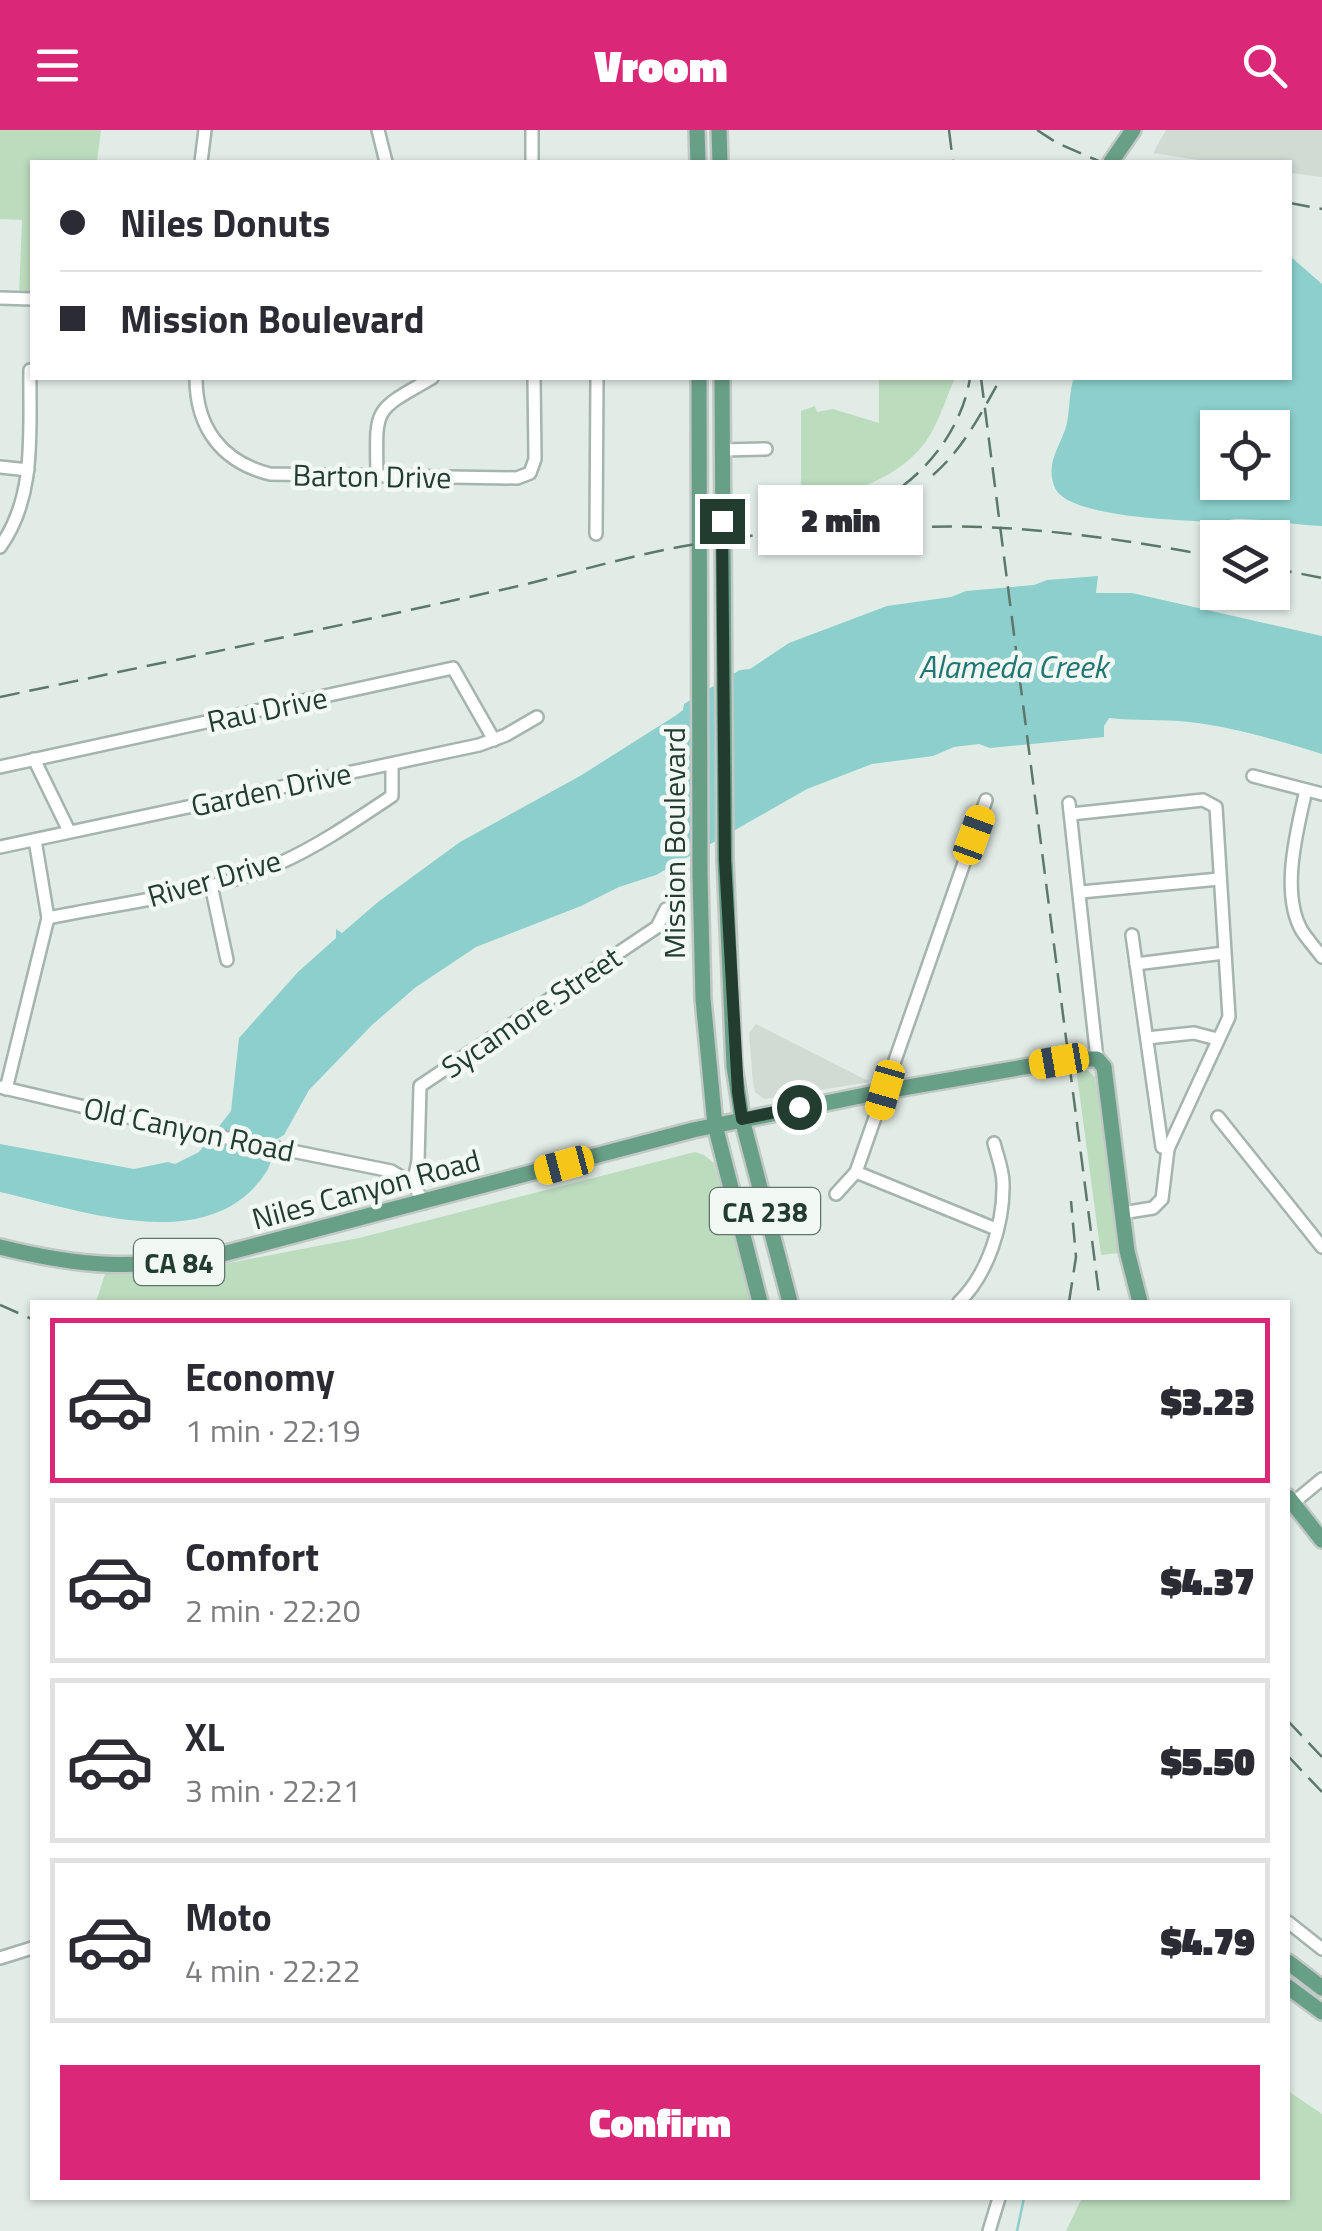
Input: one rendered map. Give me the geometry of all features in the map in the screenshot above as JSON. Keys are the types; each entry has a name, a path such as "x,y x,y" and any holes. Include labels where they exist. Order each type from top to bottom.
{"main road":[{"path":"697,130 698,160"},
{"path":"719,130 720,160"},
{"path":"1116,160 1137,130"},
{"name":"Mission Boulevard","path":"699,380 703,999 715,1125 759,1300"},
{"name":"Mission Boulevard","path":"722,380 725,860 734,1066 742,1119 789,1300"},
{"name":"Niles Canyon Road","path":"0,1247 79,1264 164,1265 215,1256 742,1119 885,1090 1066,1060 1097,1060"},
{"path":"1097,1060 1104,1067 1130,1268 1139,1300"},
{"path":"1290,1500 1322,1540"},
{"path":"1290,1964 1322,1988"},
{"path":"1290,1988 1322,2012"}],"street":[{"path":"201,160 205,130"},
{"path":"378,130 386,160"},
{"path":"532,130 532,160"},
{"path":"0,298 30,299"},
{"path":"0,547 20,509 28,470 30,370"},
{"name":"Barton Drive","path":"196,380 204,420 220,450 247,468 270,474 517,478 530,473 535,459 534,380"},
{"path":"377,476 376,426 385,405 429,380"},
{"path":"596,534 597,380"},
{"path":"723,450 766,449"},
{"path":"0,467 28,470"},
{"name":"Rau Drive","path":"0,767 453,668 494,740"},
{"name":"Garden Drive","path":"0,848 494,740 537,717"},
{"path":"34,759 69,831"},
{"name":"River Drive","path":"48,918 211,885 278,863 340,832 392,796 392,764"},
{"path":"1254,776 1322,794"},
{"path":"1306,790 1292,850 1295,912 1302,932 1322,957"},
{"path":"836,1194 856,1172 986,800"},
{"path":"1097,1060 1070,809 1203,800 1216,807 1229,1017 1168,1149 1162,1199 1153,1208 1122,1213"},
{"path":"3,1088 48,918 35,840"},
{"path":"1081,892 1220,879"},
{"path":"211,885 227,960"},
{"name":"Sycamore Street","path":"413,1184 418,1161 420,1086 656,927 666,910"},
{"path":"1132,935 1162,1147 1168,1149"},
{"path":"1136,964 1224,954"},
{"path":"1147,1038 1194,1033 1217,1039"},
{"name":"Old Canyon Road","path":"3,1088 161,1125 390,1171 413,1184"},
{"path":"1218,1117 1322,1247"},
{"path":"960,1300 988,1263 996,1229 1004,1182 994,1143"},
{"path":"856,1172 996,1229"},
{"path":"413,1184 424,1203"},
{"path":"1290,1500 1322,1479"},
{"path":"1290,1924 1322,1948"},
{"path":"0,1958 30,1949"},
{"path":"988,2231 998,2200"}],"shaded area":[{"path":"1166,130 1322,130 1322,177 1292,173 1292,160 1198,160 1153,153"},
{"path":"756,1024 870,1082 764,1099 755,1092 753,1083 749,1033"}],"green space":[{"path":"0,130 101,130 97,160 30,160 30,296 19,295 22,220 0,219"},
{"path":"879,380 954,380 930,435 905,463 873,482 801,506 801,411 815,406 817,412 833,409 879,423"},
{"path":"1076,1068 1085,1068 1095,1077 1118,1253 1101,1255"},
{"path":"695,1152 714,1163 750,1300 97,1300 105,1274 167,1275 359,1238"},
{"path":"1290,2092 1322,2114 1322,2231 1066,2231 1081,2200 1290,2200"}],"water":[{"path":"1292,258 1322,284 1322,526 1290,520 1200,521 1128,516 1081,506 1065,498 1052,479 1053,462 1067,423 1073,380 1292,380"},
{"name":"Alameda Creek","path":"1098,576 1096,593 1132,593 1322,636 1322,754 1206,724 1109,718 1104,737 990,748 979,744 954,747 933,756 872,764 807,789 656,875 476,947 416,987 372,1025 309,1090 284,1135 277,1139 268,1169 244,1197 214,1214 180,1221 144,1221 106,1217 0,1192 0,1144 134,1169 175,1164 199,1152 231,1111 239,1038 298,972 336,938 336,929 342,933 460,842 580,776 740,670 750,669 789,643 887,606 1047,580"}],"waterway":[{"path":"1017,2231 1024,2200"}],"railway":[{"path":"949,130 953,160"},
{"path":"1037,130 1096,160"},
{"path":"1292,203 1322,209"},
{"path":"0,697 434,605 650,553 796,528 852,513 896,491 926,465 950,433 970,380"},
{"path":"981,380 1100,1300"},
{"path":"933,475 963,442 1000,380"},
{"path":"783,543 876,530 971,527 1096,537 1200,554"},
{"path":"1290,572 1322,578"},
{"path":"1069,1300 1076,1257 1071,1201"},
{"path":"0,1305 30,1318"},
{"path":"1290,1723 1322,1757"},
{"path":"1290,1758 1322,1792"}],"route":[{"path":"722,521 725,860 734,1066 742,1119 799,1107"}]}
